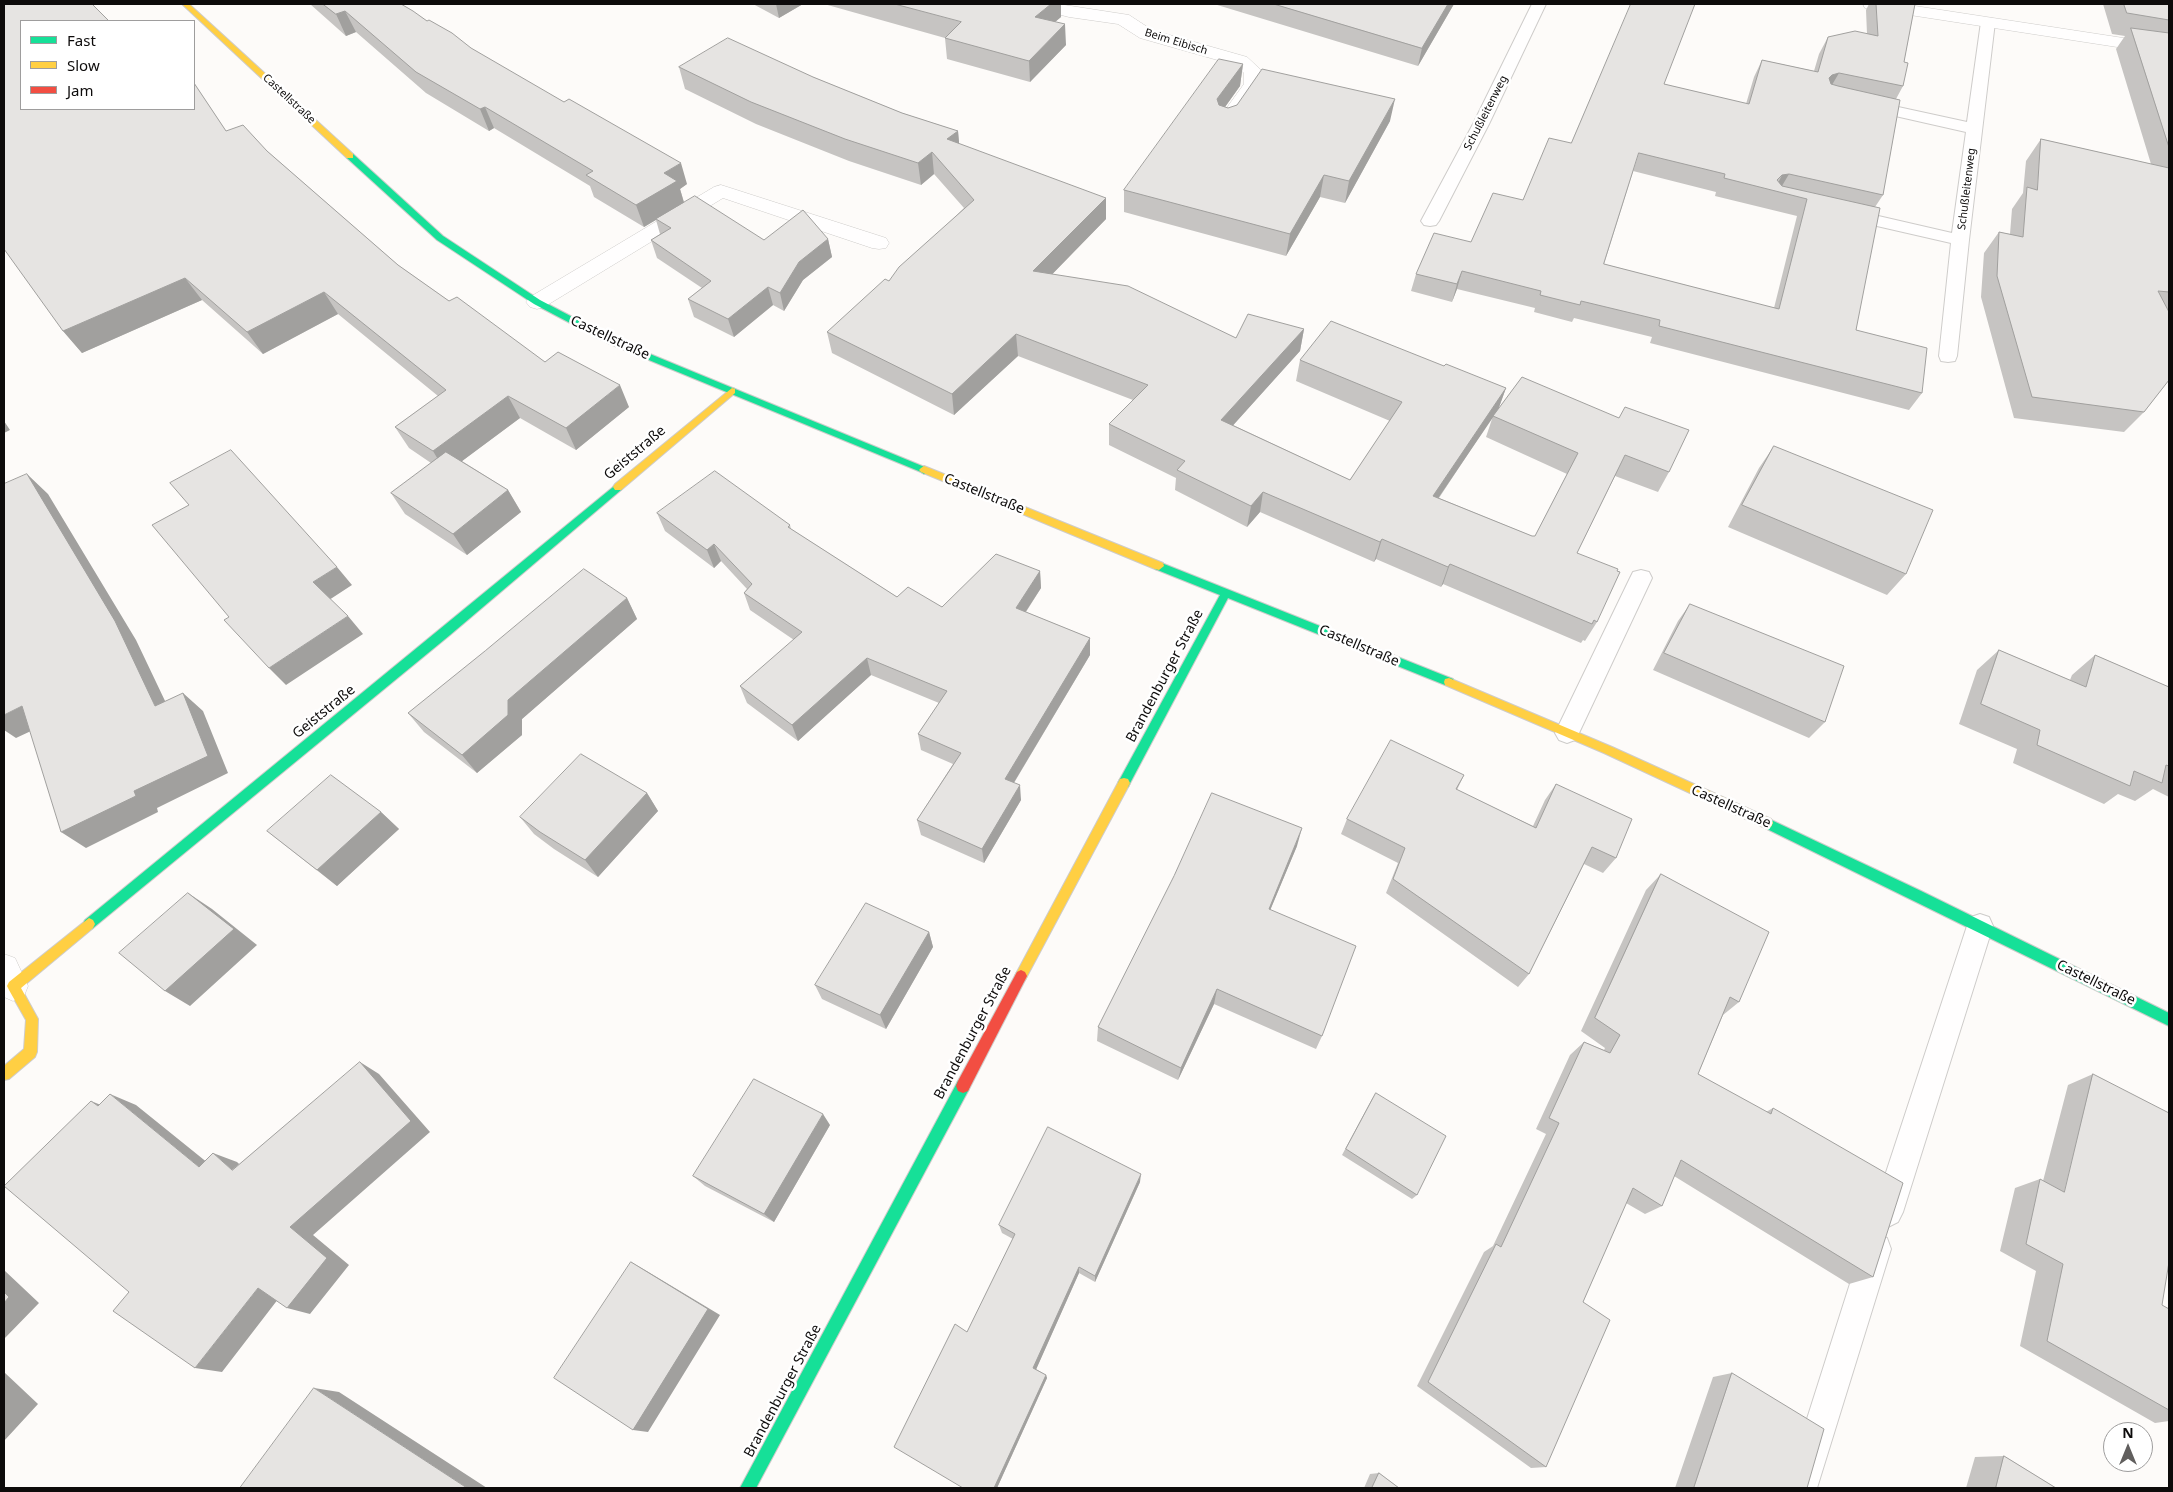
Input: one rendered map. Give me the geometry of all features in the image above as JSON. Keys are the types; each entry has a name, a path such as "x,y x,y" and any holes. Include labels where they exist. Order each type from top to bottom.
{"street":[{"name":"Castellstraße","path":"185,4 440,238 537,302 613,342 1226,593 1330,633 1567,733 1832,853 2169,1020"},
{"name":"Beim Eibisch","path":"1040,4 1069,12 1123,20 1146,34 1241,61 1253,71 1253,84 1226,122"},
{"path":"1871,4 2169,50"},
{"path":"537,302 721,191 879,243"},
{"name":"Geiststraße","path":"4,1074 30,1052 32,1019 8,977 446,632 732,391"},
{"name":"Brandenburger Straße","path":"748,1488 1226,593"}],"lane":[{"name":"Schußleitenweg","path":"1430,221 1481,124 1539,4"},
{"name":"Schußleitenweg","path":"1948,356 1960,240 1988,22"},
{"path":"1848,101 1975,129"},
{"path":"1836,212 1960,240"},
{"path":"1567,733 1642,578"},
{"path":"1800,1488 1980,926"}],"building":[{"path":"4,4 92,4 108,20 20,20 20,110 195,110 195,84 226,131 243,125 267,151 398,265 449,301 457,297 545,362 558,352 620,385 566,428 508,396 433,451 395,427 446,390 324,292 247,332 185,278 63,331 4,249"},
{"path":"323,4 401,4 427,21 429,20 452,33 471,48 564,102 569,99 681,163 664,173 677,181 636,205 586,175 593,171 485,107 480,109 416,72 345,11 336,14"},
{"path":"895,4 1051,4 1035,17 1065,24 1029,61 945,38 961,22"},
{"path":"1274,4 1448,4 1422,48"},
{"path":"1631,4 1695,4 1664,84 1749,104 1762,60 1818,72 1828,37 1855,31 1878,36 1876,4 1915,4 1904,62 1908,63 1903,86 1839,73 1829,78 1831,84 1900,100 1883,195 1789,174 1782,175 1777,180 1782,186 1880,208 1856,330 1927,348 1922,393 1659,326 1660,320 1581,301 1580,305 1540,295 1541,291 1462,271 1457,284 1416,274 1434,233 1471,242 1493,193 1523,200 1549,138 1571,143","holes":["1639,153 1725,174 1724,178 1807,199 1779,309 1604,264"]},
{"path":"2124,4 2169,4 2169,20 2127,13"},
{"path":"2131,28 2169,33 2169,147"},
{"path":"728,38 813,77 902,113 958,131 947,139 1106,198 1033,271 1128,286 1236,338 1248,314 1304,329 1221,420 1350,480 1402,402 1300,360 1331,321 1444,366 1446,364 1506,388 1433,496 1532,536 1535,536 1578,453 1493,416 1522,377 1619,418 1625,407 1689,430 1669,472 1625,455 1577,553 1618,569 1617,571 1620,572 1597,622 1594,620 1592,624 1450,564 1448,567 1382,539 1380,542 1263,492 1251,506 1177,470 1185,461 1109,424 1148,385 1016,334 952,394 827,332 885,279 889,281 899,267 974,200 932,152 918,163 845,139 751,102 679,67"},
{"path":"1219,59 1243,64 1217,99 1219,105 1228,108 1237,105 1262,69 1395,99 1349,181 1324,175 1290,234 1124,190"},
{"path":"2041,139 2169,168 2169,292 2158,291 2169,312 2169,380 2144,412 2032,397 1997,276 1999,232 2023,237 2027,187 2037,190"},
{"path":"695,196 764,240 803,210 828,239 799,262 780,293 768,287 728,319 688,299 711,281 651,240 671,228 656,219"},
{"path":"1774,446 1933,510 1906,574 1742,505"},
{"path":"231,450 337,567 313,582 348,616 269,668 224,620 229,617 152,525 189,505 170,483"},
{"path":"446,452 508,490 453,534 391,493"},
{"path":"715,471 790,525 788,527 897,597 908,587 942,607 996,554 1040,571 1016,608 1090,638 1005,779 1020,785 982,849 917,820 961,753 918,734 947,691 867,658 792,725 740,686 802,632 744,593 752,584 714,544 707,550 657,513"},
{"path":"27,474 115,621 155,706 183,693 208,756 134,791 136,796 61,832 22,706 4,715 4,484"},
{"path":"584,569 627,598 508,700 508,715 462,755 408,713 485,651"},
{"path":"1690,604 1844,666 1825,722 1664,653"},
{"path":"1999,650 2086,687 2095,655 2169,687 2169,766 2166,765 2162,783 2134,771 2130,786 2037,745 2040,730 1981,704"},
{"path":"1391,740 1464,775 1456,789 1536,828 1556,784 1632,819 1616,858 1592,847 1529,974 1393,879 1405,848 1347,819"},
{"path":"581,754 647,793 585,860 520,817"},
{"path":"331,775 381,812 317,870 267,831"},
{"path":"1212,793 1302,828 1269,909 1356,946 1322,1036 1217,989 1181,1068 1098,1027 1174,876"},
{"path":"1661,874 1769,932 1739,1002 1730,997 1698,1074 1771,1114 1773,1108 1903,1183 1873,1277 1681,1160 1662,1206 1633,1188 1583,1302 1610,1320 1546,1467 1428,1382 1496,1244 1501,1247 1559,1123 1549,1118 1584,1042 1610,1053 1620,1035 1595,1018"},
{"path":"188,893 234,929 165,991 119,953"},
{"path":"866,903 929,932 880,1015 815,985"},
{"path":"360,1062 411,1121 290,1227 327,1258 287,1308 258,1288 195,1368 113,1311 129,1292 4,1186 91,1101 98,1106 110,1094 199,1167 213,1153 232,1170"},
{"path":"2093,1074 2169,1113 2169,1262 2162,1305 2169,1309 2169,1410 2047,1341 2063,1264 2026,1244 2040,1179 2064,1192"},
{"path":"754,1079 823,1114 764,1214 693,1176"},
{"path":"1376,1093 1446,1136 1417,1195 1346,1149"},
{"path":"1048,1127 1141,1174 1095,1276 1079,1267 1033,1368 1046,1375 994,1488 963,1488 894,1447 955,1324 967,1332 1015,1234 999,1225"},
{"path":"631,1262 708,1309 633,1430 554,1378"},
{"path":"4,1292 9,1297 4,1303"},
{"path":"1732,1373 1824,1429 1807,1488 1694,1488"},
{"path":"314,1388 467,1488 240,1488"},
{"path":"2004,1456 2056,1488 1996,1488"},
{"path":"1379,1473 1399,1488 1372,1488"}],"traffic: fast":[{"path":"350,156 440,238 537,302 613,342 924,470"},
{"path":"89,924 446,632 618,487"},
{"path":"1159,566 1449,682"},
{"path":"1124,783 1226,593"},
{"path":"1767,823 2169,1020"},
{"path":"748,1488 963,1086"}],"traffic: slow":[{"path":"185,4 350,156"},
{"path":"618,487 732,391"},
{"path":"924,470 1159,566"},
{"path":"1449,682 1608,750 1767,823"},
{"path":"1021,976 1124,783"},
{"path":"4,1074 30,1052 32,1019 13,986 89,924"}],"traffic: jam":[{"path":"963,1086 1021,976"}]}
